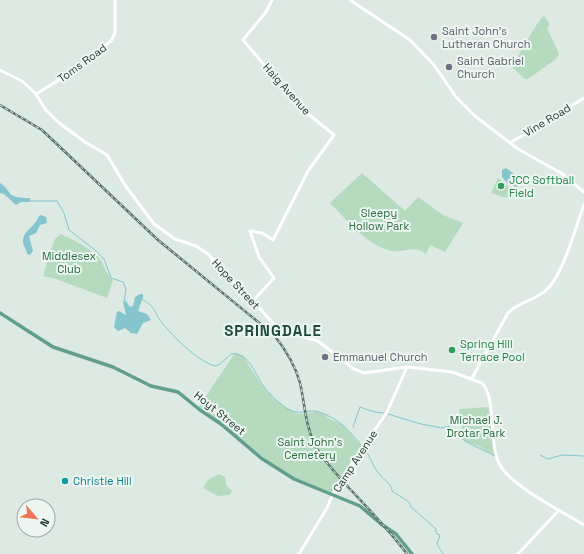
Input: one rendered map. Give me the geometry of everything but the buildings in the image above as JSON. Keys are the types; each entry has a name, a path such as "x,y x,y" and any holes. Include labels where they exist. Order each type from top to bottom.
{"main road":[{"name":"Toms Road","path":"36,94 62,78 111,41 115,33 115,0"},
{"name":"Haig Avenue","path":"253,300 274,278 259,257 250,231 262,233 273,240 308,171 334,136 301,108 243,40 269,8 272,0"},
{"path":"350,0 410,40 434,65 465,107 510,143 561,173 584,192"},
{"name":"Hope Street","path":"0,70 20,80 36,94 45,109 58,122 108,157 123,182 154,224 174,239 196,246 208,254 230,280 253,300 279,330 318,341 359,372 370,373 407,367 443,370 472,378 482,383 488,392 496,455 500,467 536,497 584,525"},
{"name":"Vine Road","path":"510,143 584,98"},
{"path":"472,378 508,313 515,307 545,291 552,283 563,262 584,205"},
{"name":"Hoyt Street","path":"0,313 53,347 114,367 151,386 178,392 200,410 221,424 242,443 294,479 354,502 364,508 381,524 396,534 412,554"},
{"name":"Camp Avenue","path":"299,554 327,508 336,487 387,412 407,367"},
{"path":"518,554 559,510"}],"green space":[{"path":"544,16 550,24 547,28 559,54 556,59 528,79 525,79 512,67 532,32"},
{"name":"Sleepy Hollow Park","path":"362,173 405,211 418,197 443,215 463,223 445,252 430,245 426,254 417,249 393,251 380,247 364,237 330,203"},
{"name":"JCC Softball Field","path":"498,178 513,190 507,198 491,193"},
{"name":"Middlesex Club","path":"61,234 86,248 99,258 108,275 113,280 107,298 56,279 43,276 55,239"},
{"name":"Saint John's Cemetery","path":"235,353 243,356 261,384 272,397 283,406 298,414 317,412 322,413 330,419 343,425 361,446 362,448 332,493 294,478 244,444 198,408"},
{"name":"Michael J. Drotar Park","path":"489,407 494,456 479,446 464,441 459,409"},
{"path":"219,474 225,477 226,485 232,491 229,495 218,496 203,488 208,480"}],"water":[{"path":"506,168 521,179 522,182 517,187 509,185 502,177 502,170"},
{"path":"0,183 10,194 18,197 30,198 30,202 21,202 16,205 4,194 0,193"},
{"path":"41,215 46,217 47,223 40,225 36,233 29,236 33,251 30,255 27,253 23,244 24,235"},
{"path":"143,294 143,297 138,311 147,314 151,320 143,323 137,334 131,333 125,328 118,331 114,327 117,312 119,311 126,315 123,302 126,301 130,307 133,306 135,297"}],"waterway":[{"path":"30,201 57,201 64,213 69,230 104,259 111,278 123,282 126,289 124,302"},
{"path":"142,299 153,307 162,323 193,354 215,366 220,364 231,354 243,356 251,365 264,387 281,404 292,411 319,412 338,421 362,446"},
{"path":"353,427 360,407 375,412 384,413"},
{"path":"388,414 421,424 442,428 449,426 465,441 495,456"},
{"path":"364,448 378,473 390,484 392,491 409,502 411,507 435,528 437,534 440,535 437,544 443,554"},
{"path":"540,455 548,459 562,455 584,456"}],"railway":[{"path":"0,105 42,130 158,240 274,335 296,370 309,430 318,451 330,467 386,528 407,554"}],"place":[{"name":"Saint John's Lutheran Church","path":"434,37"},
{"name":"Saint Gabriel Church","path":"449,67"},
{"name":"JCC Softball Field","path":"501,186"},
{"name":"Spring Hill Terrace Pool","path":"452,350"},
{"name":"Emmanuel Church","path":"325,357"},
{"name":"Christie Hill","path":"65,481"}],"district":[{"name":"SPRINGDALE","path":"273,330"}]}
